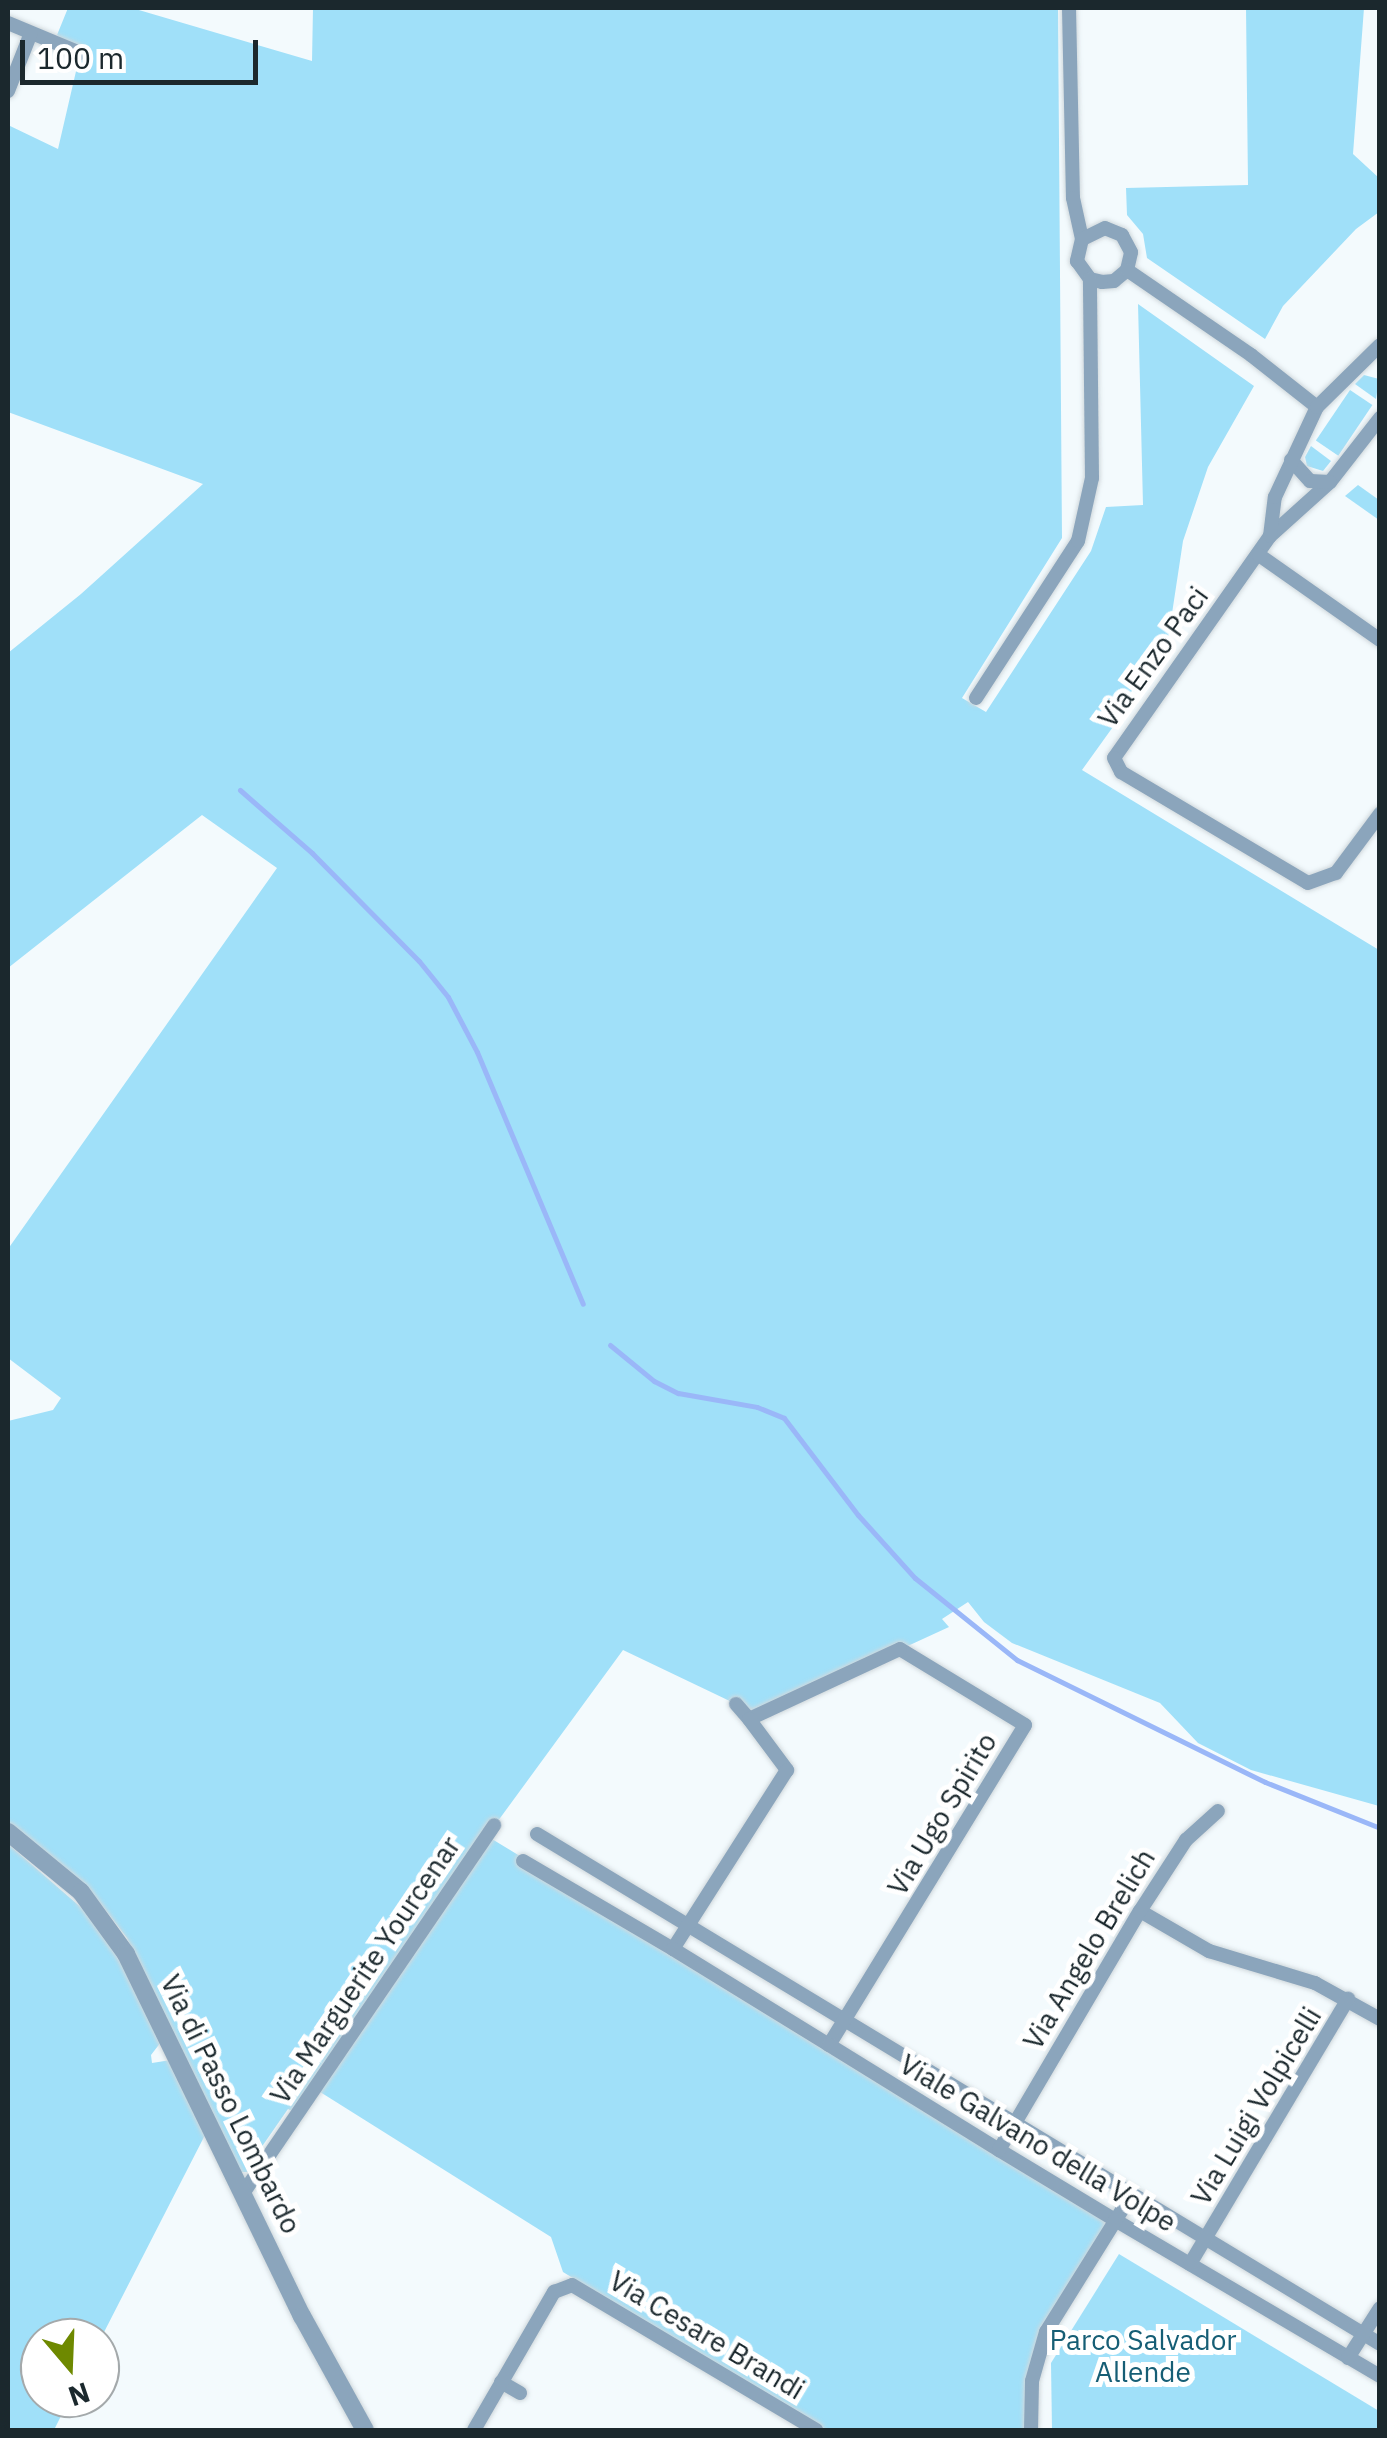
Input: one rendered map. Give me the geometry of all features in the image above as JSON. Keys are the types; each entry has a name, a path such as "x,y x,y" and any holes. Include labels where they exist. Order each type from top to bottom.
{"street":[{"path":"976,698 1078,541 1092,478 1090,279 1077,261 1082,239 1073,198 1068,8"},
{"path":"8,23 80,53"},
{"path":"8,90 32,33"},
{"path":"1082,239 1105,228 1122,236 1131,252 1126,270 1108,282 1090,279"},
{"path":"1126,270 1251,354 1318,407"},
{"name":"Via Enzo Paci","path":"1270,536 1275,497 1318,407 1380,346"},
{"path":"1359,364 1380,364"},
{"name":"Via Enzo Paci","path":"1380,418 1330,482 1270,536 1114,758 1121,772 1299,879 1318,883 1336,873 1380,814"},
{"path":"1291,460 1310,482 1330,482"},
{"path":"1259,555 1380,640"},
{"name":"Via Ugo Spirito","path":"749,1719 900,1650 1025,1725 829,2045"},
{"path":"673,1949 786,1770 736,1704"},
{"name":"Via Angelo Brelich","path":"1000,2150 1140,1911 1186,1840 1218,1811"},
{"name":"Via Marguerite Yourcenar","path":"244,2192 494,1825"},
{"name":"Via di Passo Lombardo","path":"8,1832 74,1886 112,1932 148,1996 302,2316 365,2430"},
{"name":"Viale Galvano della Volpe","path":"537,1834 1380,2344"},
{"name":"Viale Galvano della Volpe","path":"523,1861 1380,2376"},
{"path":"1140,1911 1209,1951 1298,1976 1380,2018"},
{"name":"Via Luigi Volpicelli","path":"1190,2264 1348,1999"},
{"path":"1031,2430 1032,2381 1041,2343 1132,2194"},
{"name":"Via Cesare Brandi","path":"474,2430 554,2292 572,2285 816,2430"},
{"path":"1348,2358 1380,2308"},
{"path":"501,2382 520,2393"}],"green space":[{"path":"68,8 132,8 312,61 313,8 1058,8 1062,538 962,698 986,712 1091,551 1106,507 1143,505 1138,304 1254,386 1208,467 1183,541 1166,653 1082,770 1379,950 1379,1806 1251,1770 1198,1743 1160,1703 1012,1643 984,1622 968,1602 942,1619 949,1627 749,1719 736,1704 623,1650 487,1836 1115,2220 1041,2343 1032,2430 823,2430 563,2272 551,2237 309,2085 294,2112 288,2109 252,2161 250,2172 239,2172 127,1938 97,1899 8,1826 8,1421 53,1410 61,1398 8,1358 8,1249 277,868 202,815 8,968 8,653 81,594 203,484 8,412 8,125 58,149 80,54 57,35"},
{"path":"1246,8 1364,8 1353,154 1379,178 1379,212 1356,229 1283,306 1265,339 1147,258 1143,234 1127,215 1126,188 1248,185"},
{"path":"1364,375 1379,379 1376,399 1355,384"},
{"path":"1350,390 1372,405 1338,456 1316,441"},
{"path":"1311,446 1331,461 1323,471 1307,466 1305,457"},
{"path":"1358,485 1379,500 1379,520 1345,496"},
{"path":"8,1844 92,1917 119,1957 161,2042 151,2055 152,2063 171,2060 205,2135 111,2318 20,2318 20,2418 60,2418 54,2430 8,2430"},
{"name":"Parco Salvador Allende","path":"1119,2254 1379,2411 1379,2430 1052,2430 1051,2363"}],"waterway":[{"path":"240,790 312,853 419,961 448,997 477,1052 583,1304"},
{"path":"610,1345 654,1381 678,1393 757,1407 784,1418 858,1515 915,1578 1017,1660 1265,1782 1380,1828"}]}
